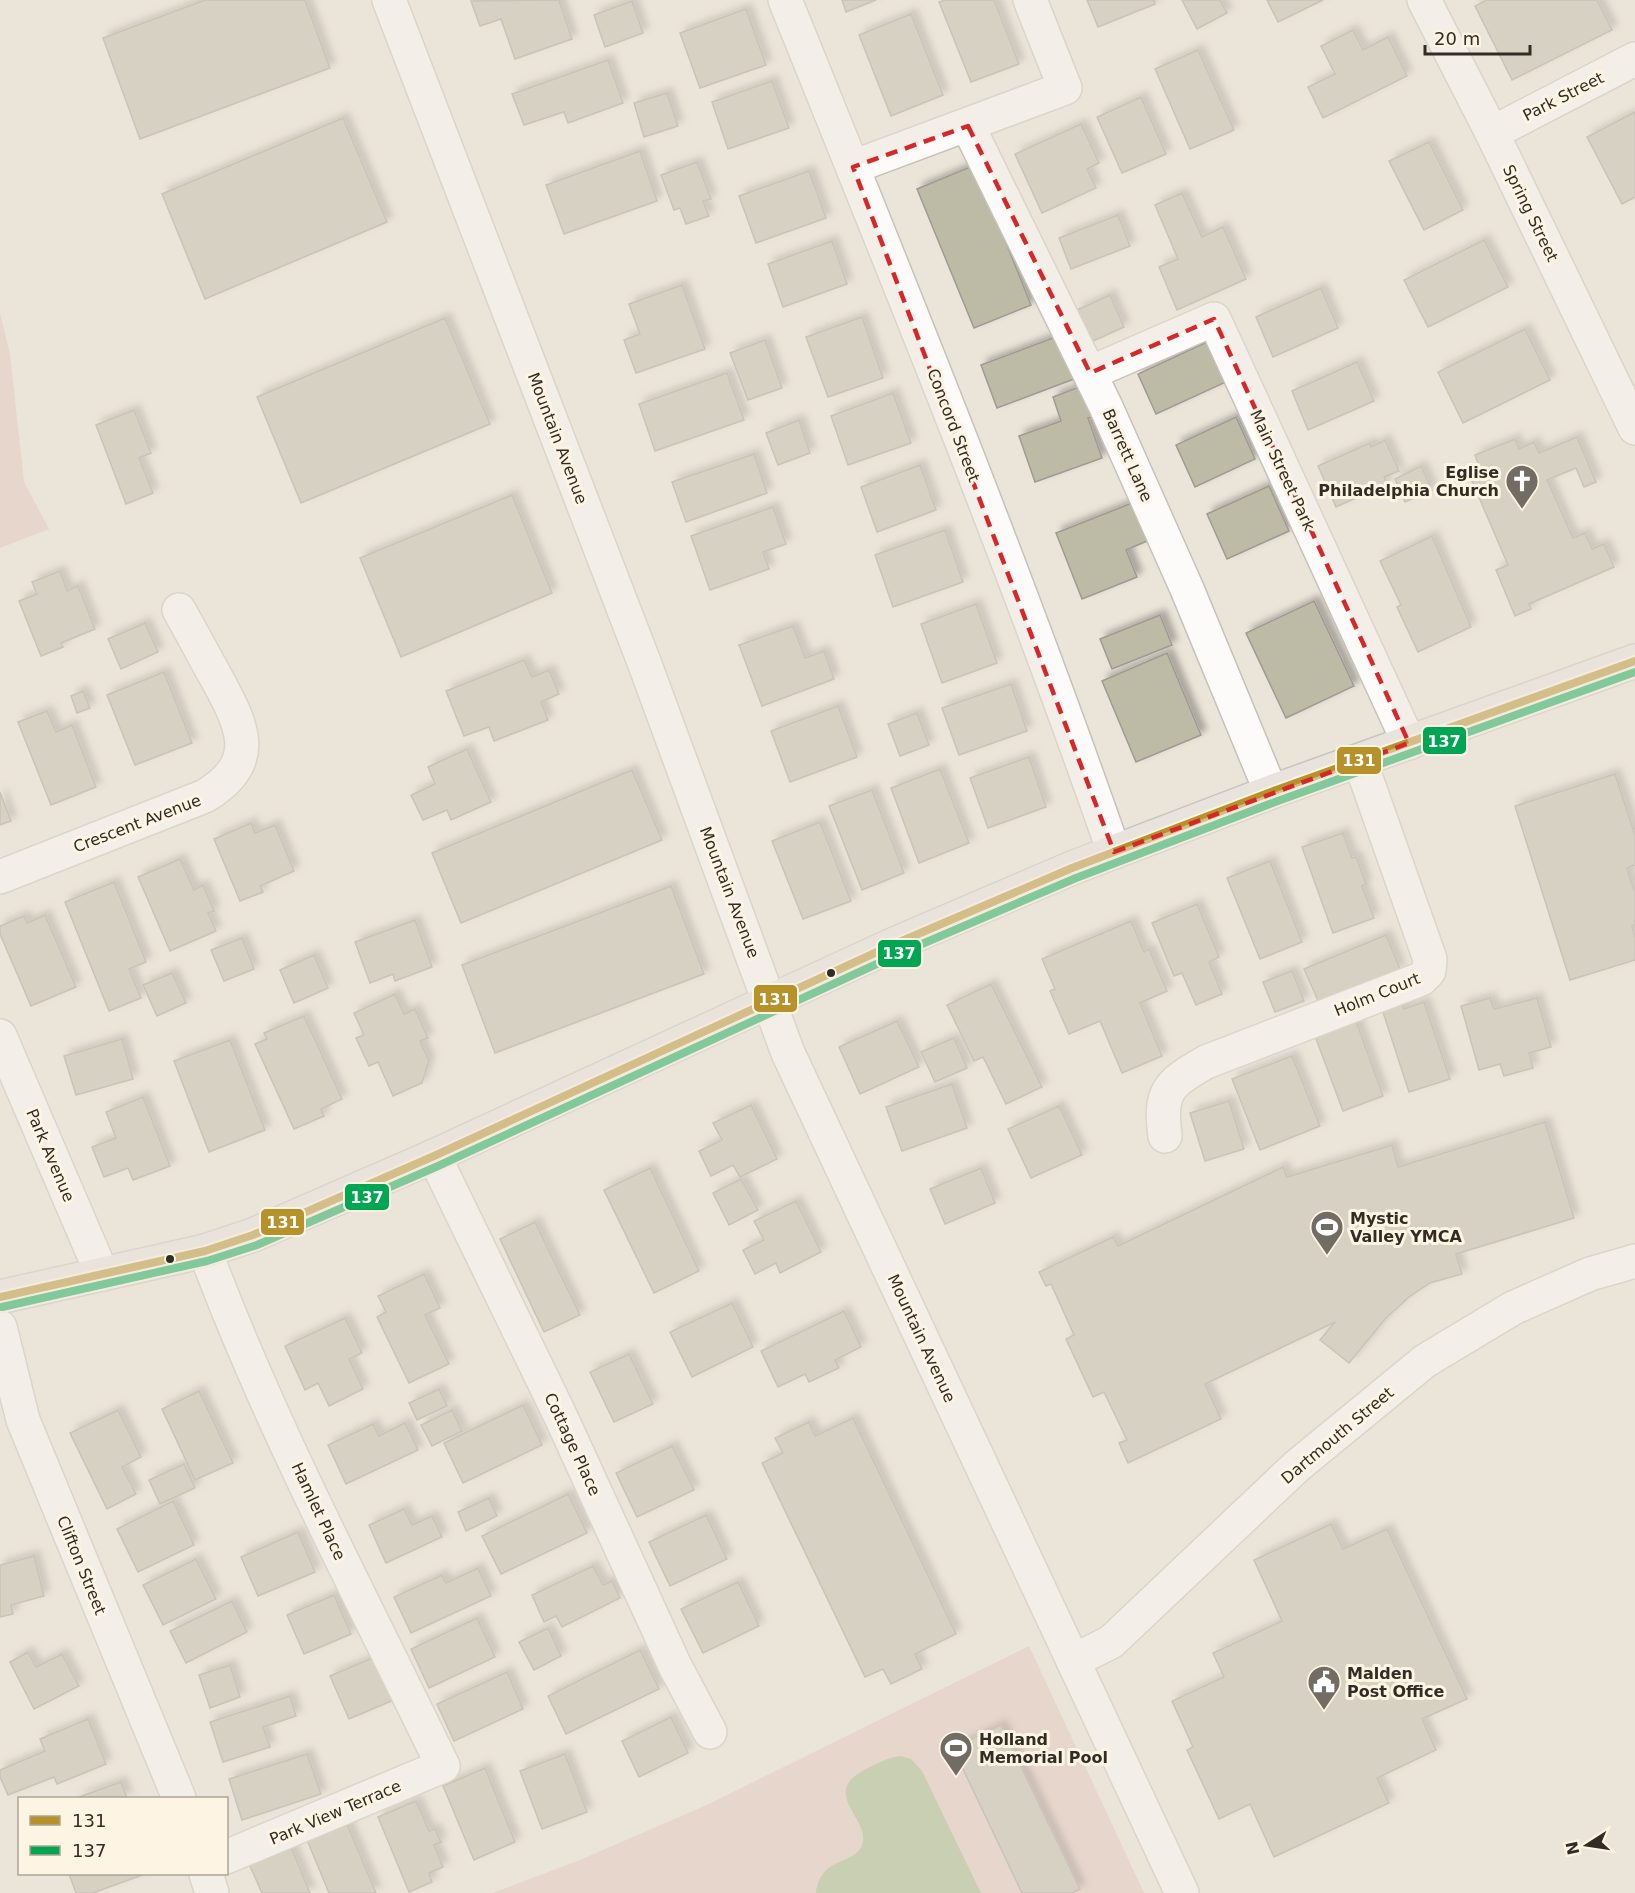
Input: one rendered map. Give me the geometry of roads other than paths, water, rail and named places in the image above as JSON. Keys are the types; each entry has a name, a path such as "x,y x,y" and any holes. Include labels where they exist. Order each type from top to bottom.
{"main road":[{"path":"0,1297 205,1251 263,1231 434,1156 927,930 1114,852 1271,792 1635,661"}],"street":[{"name":"Mountain Avenue","path":"389,0 644,662 757,962 788,1053 1182,1893"},
{"name":"Concord Street","path":"785,0 1029,619 1114,852"},
{"path":"852,167 968,126 1065,88 1030,0"},
{"name":"Spring Street","path":"1424,0 1492,133 1635,428"},
{"name":"Park Street","path":"1492,133 1635,59"},
{"name":"Barrett Lane","path":"968,126 1090,373 1187,589 1271,792"},
{"name":"Main Street Park","path":"1090,373 1214,319 1409,744"},
{"name":"Crescent Avenue","path":"0,877 205,796 226,783 236,770 242,750 241,726 179,610"},
{"name":"Holm Court","path":"1165,1136 1162,1115 1166,1096 1174,1082 1186,1073 1206,1062 1421,979 1429,971 1430,959 1360,761"},
{"name":"Park Avenue","path":"0,1036 102,1274"},
{"name":"Cottage Place","path":"434,1156 560,1415 675,1666 710,1732"},
{"name":"Hamlet Place","path":"205,1251 226,1308 309,1491 443,1766"},
{"name":"Dartmouth Street","path":"1073,1661 1111,1642 1297,1466 1425,1360 1541,1294 1590,1274 1635,1261"},
{"name":"Clifton Street","path":"0,1326 23,1420 179,1797"},
{"name":"Park View Terrace","path":"228,1856 443,1766"},
{"path":"206,1875 212,1893"}],"place":[{"name":"Eglise Philadelphia Church","path":"1522,510"},
{"name":"Mystic Valley YMCA","path":"1327,1256"},
{"name":"Malden Post Office","path":"1324,1711"},
{"name":"Holland Memorial Pool","path":"956,1777"}]}
